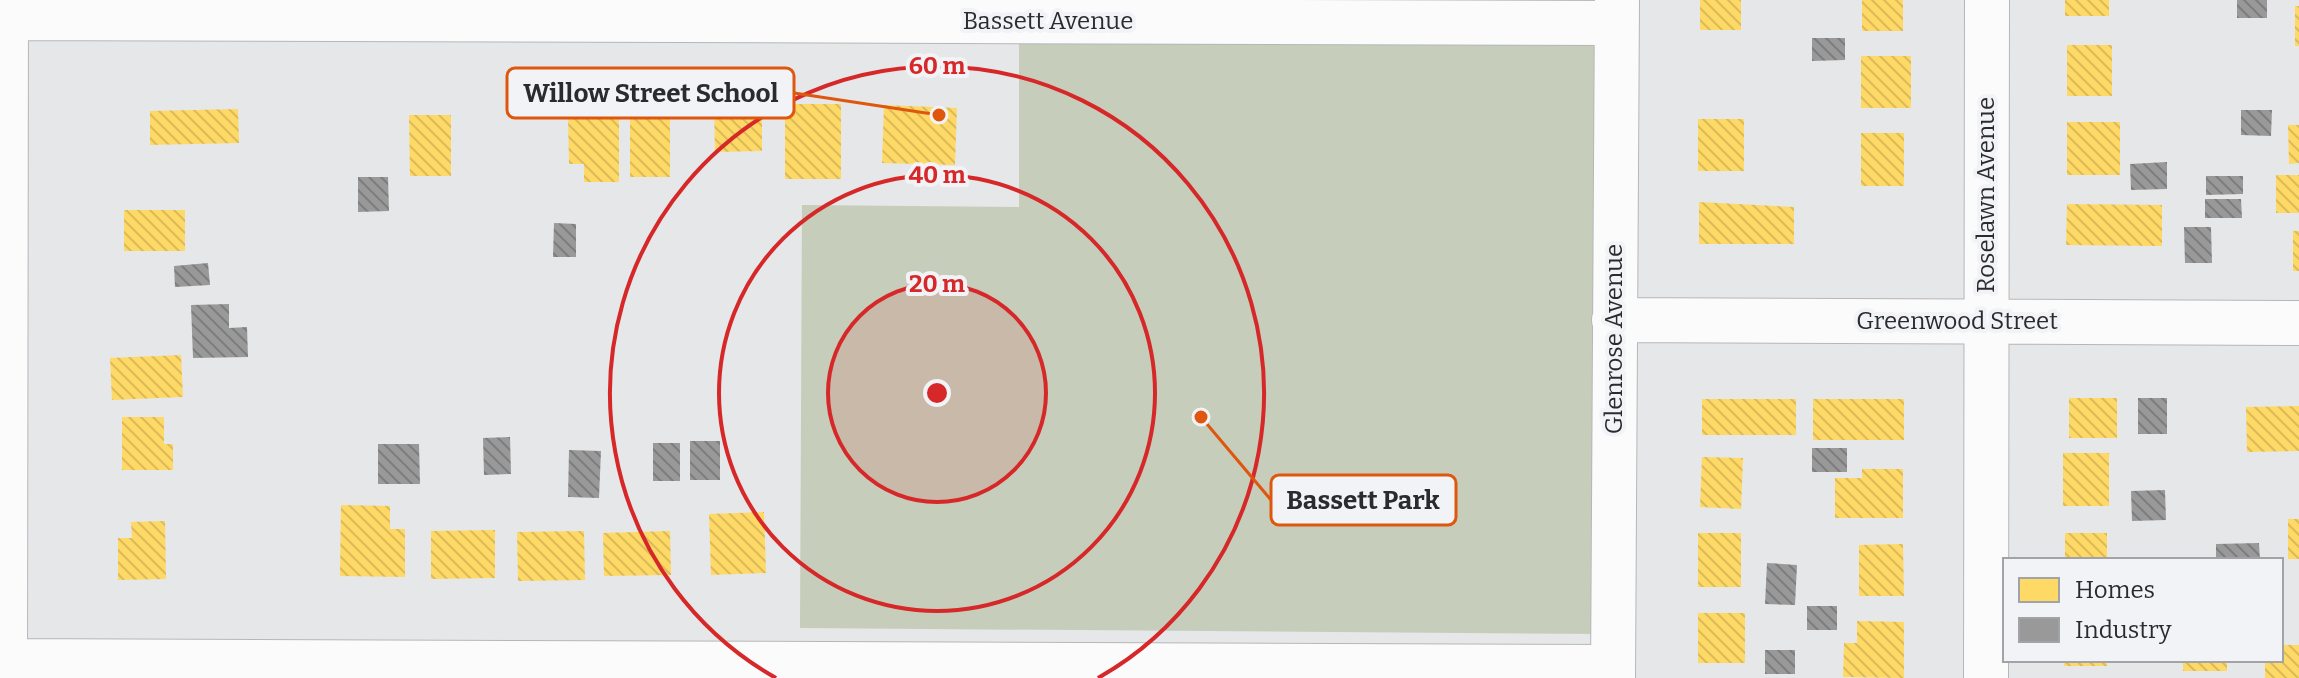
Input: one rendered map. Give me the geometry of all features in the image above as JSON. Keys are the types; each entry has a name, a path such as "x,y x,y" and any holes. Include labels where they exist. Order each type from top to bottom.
{"street":[{"name":"Roselawn Avenue","path":"1986,678 1987,0"},
{"name":"Bassett Avenue","path":"4,12 1617,12"},
{"path":"4,12 5,670 1613,673"},
{"name":"Glenrose Avenue","path":"1613,673 1617,12"},
{"name":"Greenwood Street","path":"1614,320 2299,323"}],"green space":[{"path":"1019,38 1602,43 1600,634 800,628 802,205 1019,207"}],"building: Homes":[{"path":"1700,0 1741,0 1741,30 1700,30"},
{"path":"1862,0 1903,0 1903,31 1862,31"},
{"path":"2065,0 2109,0 2109,16 2065,16"},
{"path":"2295,6 2299,6 2299,46 2295,46"},
{"path":"2067,45 2112,45 2112,96 2067,96"},
{"path":"1861,56 1911,56 1911,108 1861,108"},
{"path":"785,104 841,104 841,179 785,179"},
{"path":"884,105 957,108 955,165 882,163"},
{"path":"762,107 762,151 715,152 714,108"},
{"path":"238,109 239,143 150,145 150,111"},
{"path":"619,114 619,182 584,182 584,164 569,164 568,115"},
{"path":"409,115 451,115 451,176 410,176"},
{"path":"630,119 670,119 670,177 630,177"},
{"path":"1698,119 1744,119 1744,171 1698,171"},
{"path":"2067,122 2120,122 2120,175 2067,175"},
{"path":"2288,125 2299,125 2299,163 2289,164"},
{"path":"1861,133 1904,133 1904,186 1861,186"},
{"path":"2276,175 2299,175 2299,213 2276,213"},
{"path":"1699,202 1794,207 1794,244 1699,244"},
{"path":"2067,204 2162,205 2162,246 2066,245"},
{"path":"124,210 185,210 185,251 124,251"},
{"path":"2293,231 2299,231 2299,271 2293,271"},
{"path":"181,355 183,397 112,400 110,358"},
{"path":"2069,398 2117,398 2117,438 2069,438"},
{"path":"1702,399 1796,399 1796,435 1702,435"},
{"path":"1813,399 1904,399 1904,440 1813,440"},
{"path":"2299,406 2299,451 2247,452 2246,407"},
{"path":"122,417 164,417 164,444 173,444 173,470 122,470"},
{"path":"2063,453 2109,453 2109,506 2063,506"},
{"path":"1702,457 1743,458 1741,509 1700,507"},
{"path":"1862,469 1903,469 1903,518 1835,518 1835,478 1862,478"},
{"path":"341,505 390,506 390,529 405,529 405,577 340,576"},
{"path":"764,512 766,573 711,575 709,514"},
{"path":"2288,519 2299,519 2299,559 2288,559"},
{"path":"165,521 166,579 118,580 118,538 132,538 131,522"},
{"path":"495,530 495,578 431,579 431,531"},
{"path":"584,531 585,580 518,581 517,532"},
{"path":"670,531 671,575 604,576 603,533"},
{"path":"1698,533 1741,533 1741,587 1698,587"},
{"path":"2065,533 2107,533 2107,558 2065,558"},
{"path":"1903,544 1904,596 1859,596 1859,545"},
{"path":"1698,613 1745,613 1745,663 1698,663"},
{"path":"1857,621 1904,622 1904,678 1843,677 1844,643 1857,643"},
{"path":"2283,645 2299,645 2299,678 2265,678 2265,662 2283,662"},
{"path":"2064,662 2107,662 2107,666 2064,666"},
{"path":"2183,662 2227,662 2227,671 2183,671"}],"building: Industry":[{"path":"2237,0 2267,0 2267,18 2237,18"},
{"path":"1812,38 1845,38 1845,60 1812,61"},
{"path":"2241,110 2272,110 2271,136 2241,135"},
{"path":"2167,162 2167,189 2131,190 2130,164"},
{"path":"2206,176 2243,176 2243,194 2206,195"},
{"path":"358,177 388,177 389,211 358,212"},
{"path":"2205,199 2241,199 2242,218 2205,218"},
{"path":"554,223 576,224 576,257 553,257"},
{"path":"2184,227 2211,227 2212,263 2185,263"},
{"path":"208,263 210,285 175,287 174,266"},
{"path":"229,304 229,328 247,327 248,357 193,358 191,305"},
{"path":"2138,398 2167,398 2167,434 2138,434"},
{"path":"510,437 511,474 484,475 483,438"},
{"path":"690,441 720,441 720,480 690,480"},
{"path":"653,443 680,443 680,481 653,481"},
{"path":"378,444 419,444 420,484 378,484"},
{"path":"1812,448 1847,448 1847,472 1812,472"},
{"path":"569,450 601,451 599,498 568,497"},
{"path":"2165,490 2166,520 2132,521 2131,491"},
{"path":"2259,543 2260,558 2216,558 2216,544"},
{"path":"1767,563 1797,565 1795,605 1765,604"},
{"path":"1807,606 1837,606 1837,630 1807,630"},
{"path":"1765,650 1795,650 1795,674 1765,674"}],"place":[{"name":"Willow Street School","path":"939,115"},
{"name":"Bassett Park","path":"1201,417"}]}
